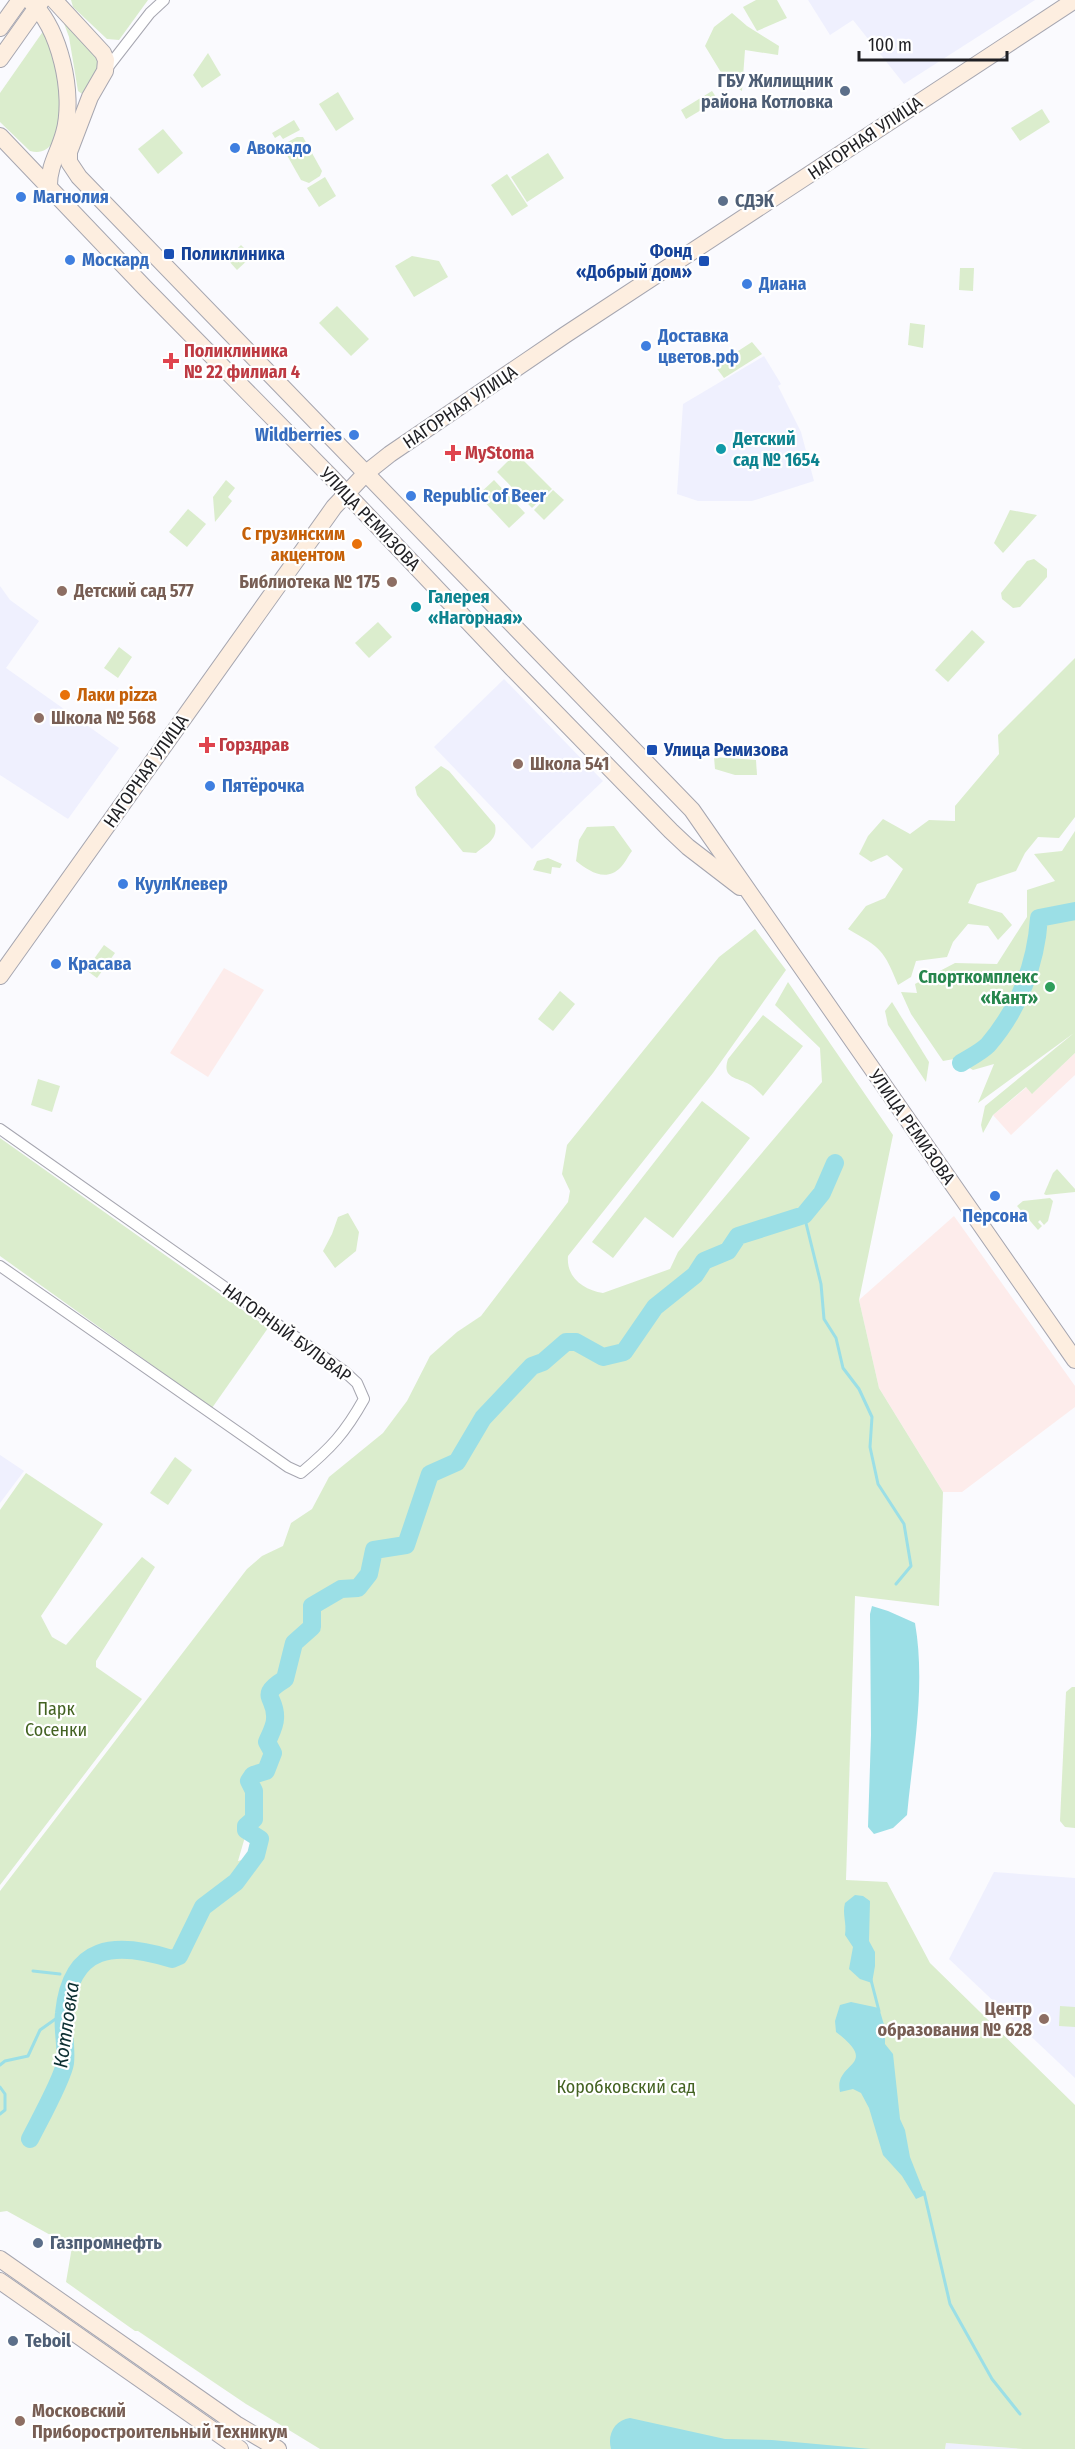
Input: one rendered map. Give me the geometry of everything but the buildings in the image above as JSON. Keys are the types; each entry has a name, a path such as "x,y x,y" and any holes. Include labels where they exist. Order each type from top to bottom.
{"street":[{"path":"0,28 20,0"},
{"path":"54,0 104,53 105,71"},
{"path":"105,71 150,13 164,0"},
{"name":"НАГОРНАЯ УЛИЦА","path":"0,976 249,626 347,494 366,473 390,454 565,335 1075,0"},
{"path":"0,59 36,2 54,36 67,89 66,125 49,173 49,185"},
{"name":"УЛИЦА РЕМИЗОВА","path":"105,71 90,97 69,152 69,162 79,177 692,810 1075,1360"},
{"path":"67,89 76,102 82,102 90,97"},
{"name":"УЛИЦА РЕМИЗОВА","path":"0,135 671,831 750,895"},
{"path":"20,156 42,156 57,148"},
{"path":"49,185 66,172 79,177"},
{"path":"671,831 679,835 692,831 695,823 692,810"},
{"path":"697,853 694,846 697,839 705,836 712,839"},
{"name":"НАГОРНЫЙ БУЛЬВАР","path":"0,1129 344,1371 357,1383 364,1399 347,1429 327,1451 301,1473 280,1461 0,1266"},
{"path":"0,2259 236,2424 278,2449"},
{"path":"0,2281 240,2449"}],"shaded area":[{"path":"808,0 1035,0 904,84 853,20 830,35"},
{"path":"764,356 781,384 778,386 801,432 814,481 752,501 698,501 677,494 683,404"},
{"name":"Школа № 568","path":"0,586 10,600 39,621 6,668 119,748 68,819 0,775"},
{"name":"Школа 541","path":"504,679 603,781 532,849 434,747"},
{"path":"224,968 264,990 208,1077 170,1053"},
{"path":"1075,1053 1075,1075 1011,1135 993,1115 1027,1087 1033,1093"},
{"path":"954,1216 1075,1386 1075,1407 962,1492 943,1492 879,1388 859,1300"},
{"path":"0,1455 24,1471 0,1503"},
{"name":"Центр образования № 628","path":"994,1872 1075,1878 1075,2078 949,1959"},
{"path":"946,2443 1023,2449 945,2449"}],"green space":[{"path":"71,0 148,0 119,40 107,39 73,7"},
{"path":"756,0 777,0 787,18 757,31 743,7"},
{"path":"732,13 747,26 779,46 778,55 745,50 742,91 725,79 705,46 714,27"},
{"path":"62,18 97,55 101,64 85,96 78,91 69,37"},
{"path":"44,30 56,66 61,109 56,136 50,146 42,151 30,151 0,122 0,93"},
{"path":"208,53 221,75 202,88 193,75"},
{"path":"712,91 718,100 686,119 681,110"},
{"path":"338,92 354,119 336,131 319,104"},
{"path":"1042,109 1050,122 1020,141 1011,128"},
{"path":"294,120 300,130 283,139 280,135 275,138 272,133"},
{"path":"163,129 183,153 158,174 138,149"},
{"path":"297,137 303,137 322,171 320,176 309,183 301,180 284,150 284,144"},
{"path":"548,153 564,178 527,202 511,177"},
{"path":"507,174 528,206 512,216 491,185"},
{"path":"325,177 336,196 319,207 307,188"},
{"path":"241,245 252,256 237,270 227,259"},
{"path":"412,256 439,261 448,277 414,297 395,266"},
{"path":"960,268 974,268 973,291 959,290"},
{"path":"337,306 369,339 351,356 319,323"},
{"path":"910,323 925,325 923,348 908,345"},
{"path":"752,342 762,354 724,378 715,366"},
{"path":"516,453 552,489 532,508 497,472"},
{"path":"226,480 235,488 228,497 232,501 215,522 213,497"},
{"path":"494,480 525,513 509,528 478,495"},
{"path":"553,490 564,500 544,520 534,510"},
{"path":"188,509 206,524 187,547 169,532"},
{"path":"1010,510 1037,515 1003,553 994,543"},
{"path":"1034,559 1047,569 1047,577 1020,607 1013,608 1002,599 1001,593 1027,561"},
{"path":"378,622 392,637 369,658 355,643"},
{"path":"972,630 985,642 948,682 935,670"},
{"path":"119,647 132,657 118,678 104,668"},
{"path":"1075,658 1075,817 1059,838 1038,837 1025,853 1016,871 977,884 968,903 1002,913 1012,925 998,940 988,926 968,924 953,942 947,957 916,961 911,977 898,985 889,964 880,951 848,929 866,906 885,898 903,869 887,855 871,862 859,854 868,836 883,819 910,834 929,820 955,821 955,806 999,754 998,735"},
{"path":"714,757 756,760 757,775 735,775 715,769"},
{"path":"441,766 449,771 495,825 493,838 476,853 463,852 417,795 415,787"},
{"path":"614,826 632,851 621,867 615,872 604,875 592,872 576,861 579,840 587,827"},
{"path":"1075,831 1075,1053 1032,1094 1026,1087 993,1115 983,1133 981,1125 985,1106 1074,1033 978,1103 994,1064 973,1070 954,1059 943,1061 911,1014 901,992 917,993 915,984 955,963 997,964 1027,917 1027,890 1055,881 1034,854 1062,851"},
{"path":"548,858 562,864 560,868 552,867 551,874 533,870 537,861"},
{"name":"Коробковский сад","path":"755,929 786,970 713,1073 568,1256 568,1264 573,1277 578,1282 589,1289 603,1293 670,1269 678,1252 822,1082 820,1048 775,1005 788,982 893,1135 859,1300 879,1388 943,1492 939,1606 855,1596 846,1880 887,1882 930,1963 1075,2105 1075,2449 1023,2449 946,2443 945,2449 320,2449 246,2404 135,2331 66,2282 72,2247 7,2211 0,2212 0,1891 247,1569 262,1556 283,1546 291,1523 312,1509 329,1477 383,1433 407,1401 430,1356 457,1332 481,1316 568,1202 570,1191 562,1174 567,1145 719,957","holes":["247,1830 261,1839 257,1856 238,1861"]},
{"path":"104,945 115,953 97,978 86,970"},
{"path":"560,991 575,1004 553,1031 538,1019"},
{"path":"892,1002 929,1062 926,1082 888,1025 885,1011"},
{"path":"763,1015 803,1046 763,1096 749,1084 731,1076 727,1065 728,1059"},
{"path":"38,1079 60,1086 52,1112 31,1105"},
{"path":"702,1101 750,1138 673,1238 645,1217 613,1258 592,1242"},
{"path":"0,1138 268,1328 212,1408 0,1256"},
{"path":"1057,1169 1075,1189 1075,1192 1044,1194"},
{"path":"1050,1198 1053,1201 1048,1221 1044,1225 1040,1220 1038,1222 1042,1226 1038,1230 1017,1206 1023,1201"},
{"path":"348,1213 359,1232 356,1251 335,1268 323,1251 338,1217"},
{"path":"175,1457 192,1470 168,1505 150,1493"},
{"name":"Парк Сосенки","path":"26,1473 103,1524 41,1616 52,1637 66,1645 142,1557 155,1567 96,1661 96,1667 142,1699 0,1885 0,1510"},
{"path":"1075,1687 1075,1828 1065,1827 1060,1821 1066,1692"},
{"path":"1060,2006 1075,2007 1075,2027 1059,2026"}],"water":[{"path":"872,1606 915,1623 919,1671 917,1719 907,1815 893,1828 874,1834 868,1827 871,1735 870,1614"},
{"path":"855,1895 863,1896 870,1901 869,1941 875,1952 872,1983 860,1979 849,1969 853,1947 845,1935 844,1907 845,1903"},
{"path":"851,2002 879,2008 885,2028 885,2044 893,2054 900,2119 905,2130 910,2157 925,2195 916,2199 902,2176 883,2155 869,2108 861,2093 853,2089 840,2092 843,2074 856,2058 849,2043 836,2032 835,2021 840,2005"},
{"path":"630,2418 725,2439 772,2440 871,2449 611,2449 610,2438 613,2429 620,2422"}],"waterway":[{"name":"Котловка","path":"961,1063 988,1045 1009,1016 1030,969 1039,918 1075,911"},
{"name":"Котловка","path":"30,2139 65,2063 64,2013 68,1990 76,1973 86,1961 99,1953 115,1950 132,1950 172,1959 179,1956 203,1907 236,1882 256,1855 260,1839 246,1830 246,1826 254,1819 254,1791 249,1781 253,1775 266,1771 273,1753 267,1742 275,1719 270,1697 271,1690 285,1679 294,1643 312,1627 312,1606 341,1589 358,1588 369,1574 374,1550 406,1545 430,1474 457,1462 483,1418 532,1366 543,1362 566,1342 576,1342 603,1357 624,1352 655,1307 695,1275 704,1261 728,1251 738,1236 804,1215 822,1193 835,1163"},
{"path":"804,1215 821,1284 824,1319 836,1338 843,1368 859,1389 872,1417 870,1447 878,1484 904,1524 911,1566 896,1584"},
{"path":"33,1971 60,1974"},
{"name":"Котловка","path":"68,1974 73,1974"},
{"path":"871,1980 879,2011"},
{"path":"0,2065 5,2061 28,2056 40,2030 64,2013"},
{"path":"0,2087 5,2094 5,2110 0,2114"},
{"path":"924,2192 950,2304 992,2379 1020,2414"}],"place":[{"name":"ГБУ Жилищник района Котловка","path":"845,91"},
{"name":"Авокадо","path":"235,148"},
{"name":"Магнолия","path":"21,197"},
{"name":"СДЭК","path":"723,201"},
{"name":"Поликлиника","path":"169,254"},
{"name":"Москард","path":"70,260"},
{"name":"Фонд «Добрый дом»","path":"704,261"},
{"name":"Диана","path":"747,284"},
{"name":"Доставка цветов.рф","path":"646,346"},
{"name":"Поликлиника № 22 филиал 4","path":"171,361"},
{"name":"Wildberries","path":"354,435"},
{"name":"Детский сад № 1654","path":"721,449"},
{"name":"MyStoma","path":"453,453"},
{"name":"Republic of Beer","path":"411,496"},
{"name":"С грузинским акцентом","path":"357,544"},
{"name":"Библиотека № 175","path":"392,582"},
{"name":"Детский сад 577","path":"62,591"},
{"name":"Галерея «Нагорная»","path":"416,607"},
{"name":"Лаки pizza","path":"65,695"},
{"name":"Школа № 568","path":"39,718"},
{"name":"Горздрав","path":"207,745"},
{"name":"Улица Ремизова","path":"652,750"},
{"name":"Школа 541","path":"518,764"},
{"name":"Пятёрочка","path":"210,786"},
{"name":"КуулКлевер","path":"123,884"},
{"name":"Красава","path":"56,964"},
{"name":"Спорткомплекс «Кант»","path":"1050,987"},
{"name":"Персона","path":"995,1196"},
{"name":"Центр образования № 628","path":"1044,2019"},
{"name":"Газпромнефть","path":"38,2243"},
{"name":"Teboil","path":"13,2341"},
{"name":"Московский Приборостроительный Техникум","path":"20,2421"}]}
